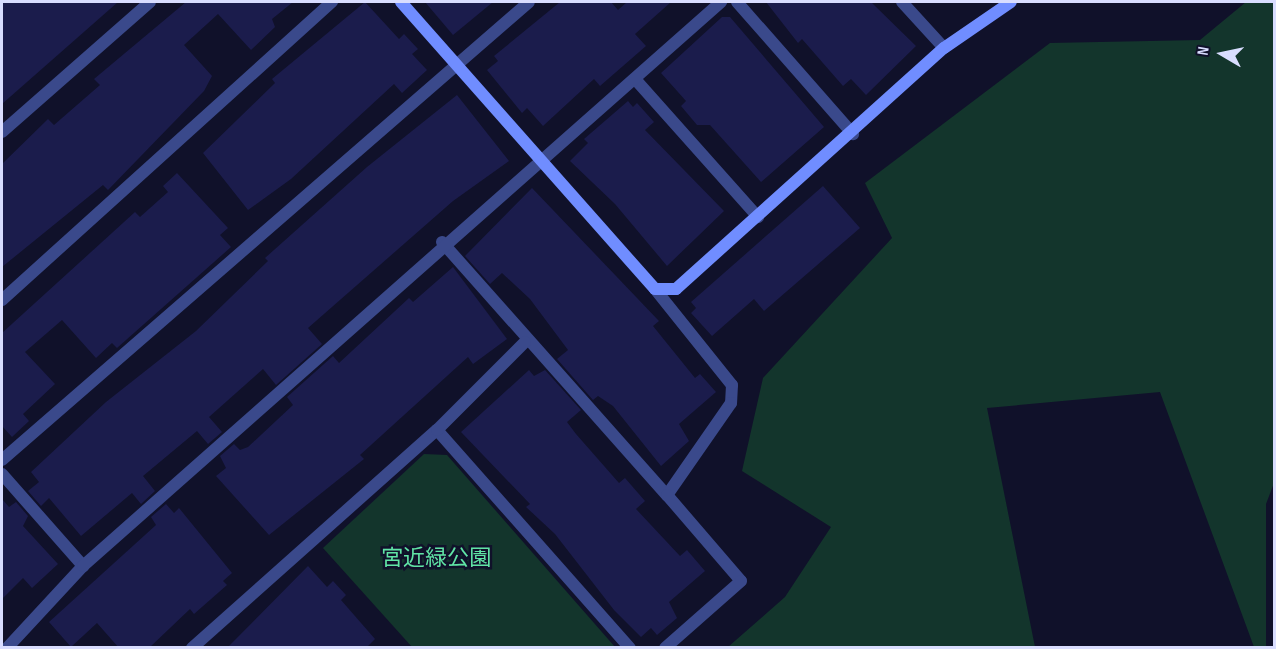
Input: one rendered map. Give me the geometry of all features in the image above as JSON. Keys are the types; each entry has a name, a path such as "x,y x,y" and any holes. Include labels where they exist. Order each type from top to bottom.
{"street":[{"path":"2,132 150,2"},
{"path":"2,300 332,2"},
{"path":"401,2 456,67 655,289 732,385 731,403 667,495"},
{"path":"2,460 529,2"},
{"path":"7,648 83,566 442,242 635,79 721,2"},
{"path":"737,2 853,134"},
{"path":"902,2 944,48"},
{"path":"655,289 676,289 853,134 944,48 1011,2"},
{"path":"635,79 759,218"},
{"path":"442,242 525,342 667,495 741,581 665,648"},
{"path":"192,648 437,430 525,342"},
{"path":"437,430 630,648"},
{"path":"2,474 83,566"}],"green space":[{"path":"1246,2 1274,2 1274,483 1266,504 1266,647 1254,647 1160,392 987,408 1035,647 728,647 785,597 831,527 742,471 763,378 892,238 865,183 1050,43 1200,40"},
{"name":"宮近緑公園","path":"424,454 447,455 615,647 412,647 323,548"}],"building":[{"path":"2,2 118,2 2,104"},
{"path":"186,2 293,2 272,19 275,27 251,50 218,14 184,45 212,76 204,91 108,190 103,185 2,267 2,164 48,119 54,125 100,85 94,79"},
{"path":"365,2 399,39 404,34 418,49 412,54 427,70 402,93 394,84 291,179 248,210 203,153 275,83 272,79"},
{"path":"425,2 493,2 453,35"},
{"path":"560,2 611,2 618,10 627,2 671,2 635,34 646,46 600,86 594,79 543,126 527,108 522,113 487,70 498,61 494,56"},
{"path":"766,2 871,2 916,46 866,95 851,79 843,86 802,39 798,43"},
{"path":"722,17 730,17 824,127 761,182 710,125 697,125 681,106 686,101 661,73"},
{"path":"457,95 509,161 453,201 308,328 322,344 276,385 263,369 209,417 222,432 208,444 197,431 143,476 155,491 141,504 132,493 81,536 49,498 41,506 28,491 39,482 31,472 106,402 196,331 268,261 265,258 367,167"},
{"path":"628,101 633,107 637,103 654,122 645,130 724,211 667,266 615,204 570,161 588,143 584,139"},
{"path":"177,173 228,228 220,235 231,247 117,348 112,343 96,358 62,320 25,352 55,384 23,414 29,421 12,437 2,426 2,333 135,212 140,217 168,192 163,186"},
{"path":"823,186 860,228 764,311 754,299 712,336 691,313 696,308 691,302"},
{"path":"532,188 659,321 653,326 695,378 700,374 716,392 679,424 689,441 661,466 613,406 598,396 593,400 557,359 568,350 530,299 502,273 490,284 465,256"},
{"path":"453,267 507,339 473,364 468,357 360,455 364,459 269,535 216,476 226,468 220,456 234,444 240,450 248,447 293,405 287,397 333,356 339,363 409,298 413,302"},
{"path":"529,370 534,376 545,370 581,410 567,422 576,434 619,483 625,478 645,501 636,509 680,556 687,550 705,571 669,602 677,618 657,635 651,628 641,637 614,610 555,534 526,507 530,504 461,432"},
{"path":"2,499 9,507 16,502 28,516 23,526 58,564 32,588 23,578 2,599"},
{"path":"166,504 174,513 179,508 232,573 223,581 227,585 194,614 190,609 149,648 119,648 97,623 71,647 49,622 156,525 151,517"},
{"path":"308,566 327,587 333,581 346,595 341,600 375,639 366,648 227,648"}]}
